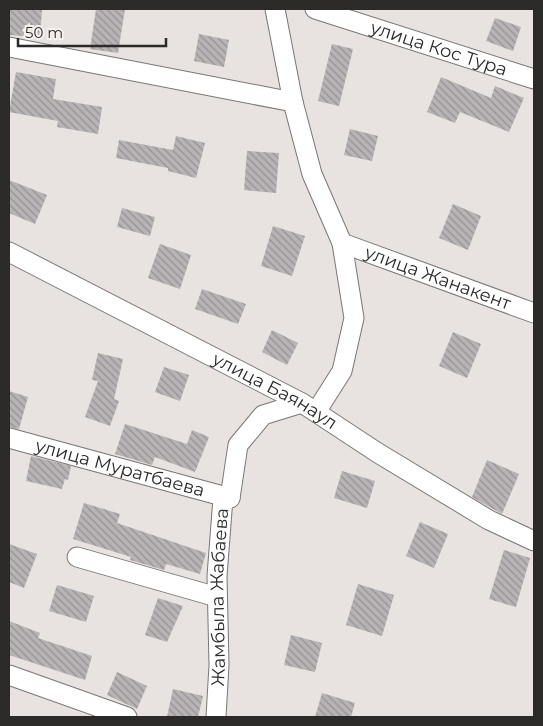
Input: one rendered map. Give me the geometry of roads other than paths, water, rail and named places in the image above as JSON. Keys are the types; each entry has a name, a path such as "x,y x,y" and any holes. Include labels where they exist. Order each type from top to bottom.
{"street":[{"path":"275,9 293,102 312,174 342,242 354,318 342,371 309,408"},
{"name":"улица Кос Тура","path":"315,9 534,79"},
{"path":"9,47 293,102"},
{"name":"улица Жанакент","path":"342,242 534,313"},
{"name":"улица Баянаул","path":"9,252 309,408 378,453 489,520 534,541"},
{"name":"Жамбыла Жабаева","path":"216,717 219,665 217,576 223,498 230,498 238,445 263,415 309,408"},
{"name":"улица Муратбаева","path":"9,438 230,498"},
{"path":"77,557 217,597"},
{"path":"9,675 127,717"}]}
